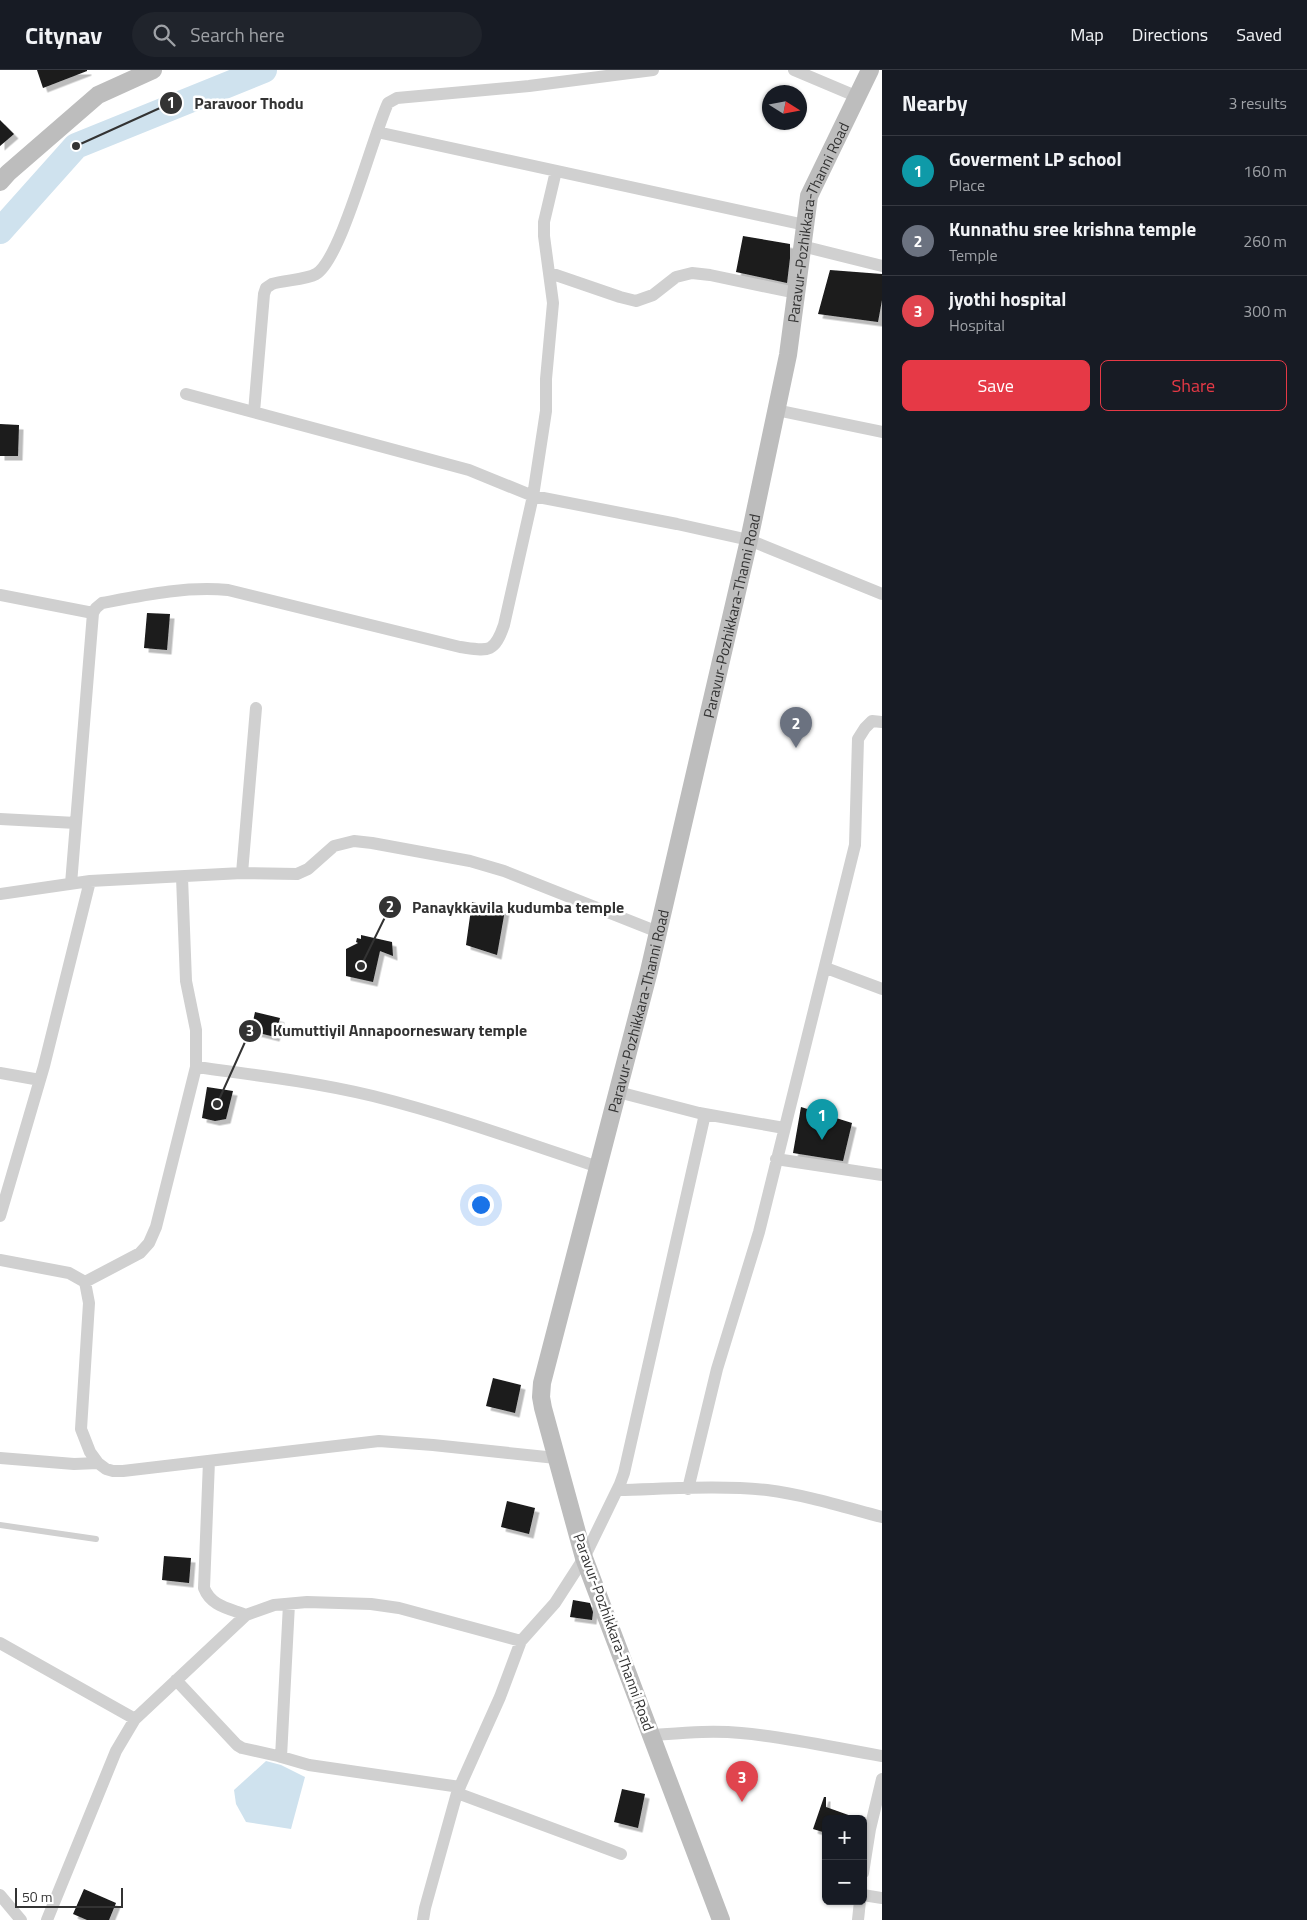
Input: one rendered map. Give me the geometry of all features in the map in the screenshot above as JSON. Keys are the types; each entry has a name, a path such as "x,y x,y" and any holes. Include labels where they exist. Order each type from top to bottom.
{"main road":[{"path":"0,182 98,95 153,70"},
{"name":"Paravur-Pozhikkara-Thanni Road","path":"721,1920 584,1558 543,1408 541,1397 542,1383 658,932 749,540 788,355 809,196 870,70"}],"street":[{"path":"254,412 262,305 266,288 282,281 315,275 330,260 346,222 388,103 397,98 530,86 653,70"},
{"path":"794,70 860,93"},
{"path":"377,132 805,226"},
{"path":"71,884 93,613 102,603 182,589 228,590 460,647 481,650 491,649 499,642 533,496 546,411 546,379 553,303 544,236 544,222 556,171"},
{"path":"802,246 882,266"},
{"path":"550,274 636,301 653,295 676,277 692,273 710,274 796,293"},
{"path":"186,394 469,470 533,496 749,540 882,594"},
{"path":"776,410 882,432"},
{"path":"0,595 93,613"},
{"path":"242,873 256,708"},
{"path":"688,1489 717,1369 759,1232 855,845 858,739 864,728 872,722 882,722"},
{"path":"0,818 76,823"},
{"path":"0,894 90,881 242,873 297,874 308,869 334,846 354,841 470,861 504,871 658,932"},
{"path":"85,1282 140,1253 149,1243 156,1227 196,1067 196,1030 186,981 182,877"},
{"path":"0,1216 40,1080 90,881"},
{"path":"826,968 882,989"},
{"path":"196,1067 309,1083 372,1096 458,1120 598,1167"},
{"path":"0,1073 40,1080"},
{"path":"618,1092 705,1114 784,1128"},
{"path":"423,1920 459,1790 500,1697 521,1640 555,1603 584,1558 618,1490 624,1473 705,1114"},
{"path":"776,1159 882,1175"},
{"path":"0,1260 69,1274 85,1282"},
{"path":"85,1282 89,1302 81,1429 90,1452 98,1463 106,1469 114,1471 379,1441 433,1444 556,1458"},
{"path":"0,1458 74,1464 98,1463"},
{"path":"209,1461 204,1588 207,1597 213,1602 246,1615"},
{"path":"618,1490 767,1490 808,1498 882,1518"},
{"path":"47,1920 116,1751 135,1719 246,1615 274,1605 307,1602 370,1604 399,1608 521,1640"},
{"path":"281,1757 289,1604"},
{"path":"0,1642 135,1719"},
{"path":"176,1680 242,1748 309,1765 459,1790 621,1854"},
{"path":"652,1735 696,1731 740,1733 805,1742 882,1756"},
{"path":"865,1860 870,1829 882,1780"},
{"path":"0,1895 21,1920"},
{"path":"867,1896 882,1898"},
{"path":"858,1920 860,1905"}],"lane":[{"path":"0,1525 96,1539"}],"water":[{"path":"266,1761 281,1765 305,1777 291,1829 246,1822 236,1804 234,1790"}],"building":[{"path":"37,70 87,70 87,71 43,88"},
{"path":"0,120 14,134 0,146"},
{"path":"743,236 790,244 787,283 736,272"},
{"path":"830,270 882,274 882,300 878,322 818,314"},
{"path":"0,424 19,425 18,456 0,456"},
{"path":"147,613 170,614 167,650 144,648"},
{"path":"472,902 505,910 497,955 466,945"},
{"path":"361,935 392,942 393,956 380,951 373,982 346,976 346,949 358,943 356,942 357,938 361,939"},
{"path":"255,1012 280,1018 275,1037 251,1031"},
{"path":"207,1087 233,1091 226,1119 215,1121 202,1118"},
{"path":"801,1107 852,1123 843,1161 793,1153"},
{"path":"493,1378 521,1385 515,1413 486,1406"},
{"path":"507,1501 535,1508 529,1534 501,1527"},
{"path":"164,1556 191,1558 189,1583 162,1580"},
{"path":"573,1600 590,1603 593,1612 592,1620 570,1617"},
{"path":"622,1789 645,1794 638,1828 614,1822"},
{"path":"824,1797 826,1797 826,1807 848,1815 822,1815 822,1832 813,1829"},
{"path":"84,1889 116,1903 109,1920 87,1920 73,1914"}],"waterway":[{"path":"0,231 76,146 264,70"}],"place":[{"name":"Paravoor Thodu","path":"76,146"},
{"name":"Kunnathu sree krishna temple","path":"796,748"},
{"name":"Panaykkavila kudumba temple","path":"361,966"},
{"name":"Kumuttiyil Annapoorneswary temple","path":"217,1104"},
{"name":"Goverment LP school","path":"822,1140"},
{"name":"jyothi hospital","path":"742,1802"}]}
